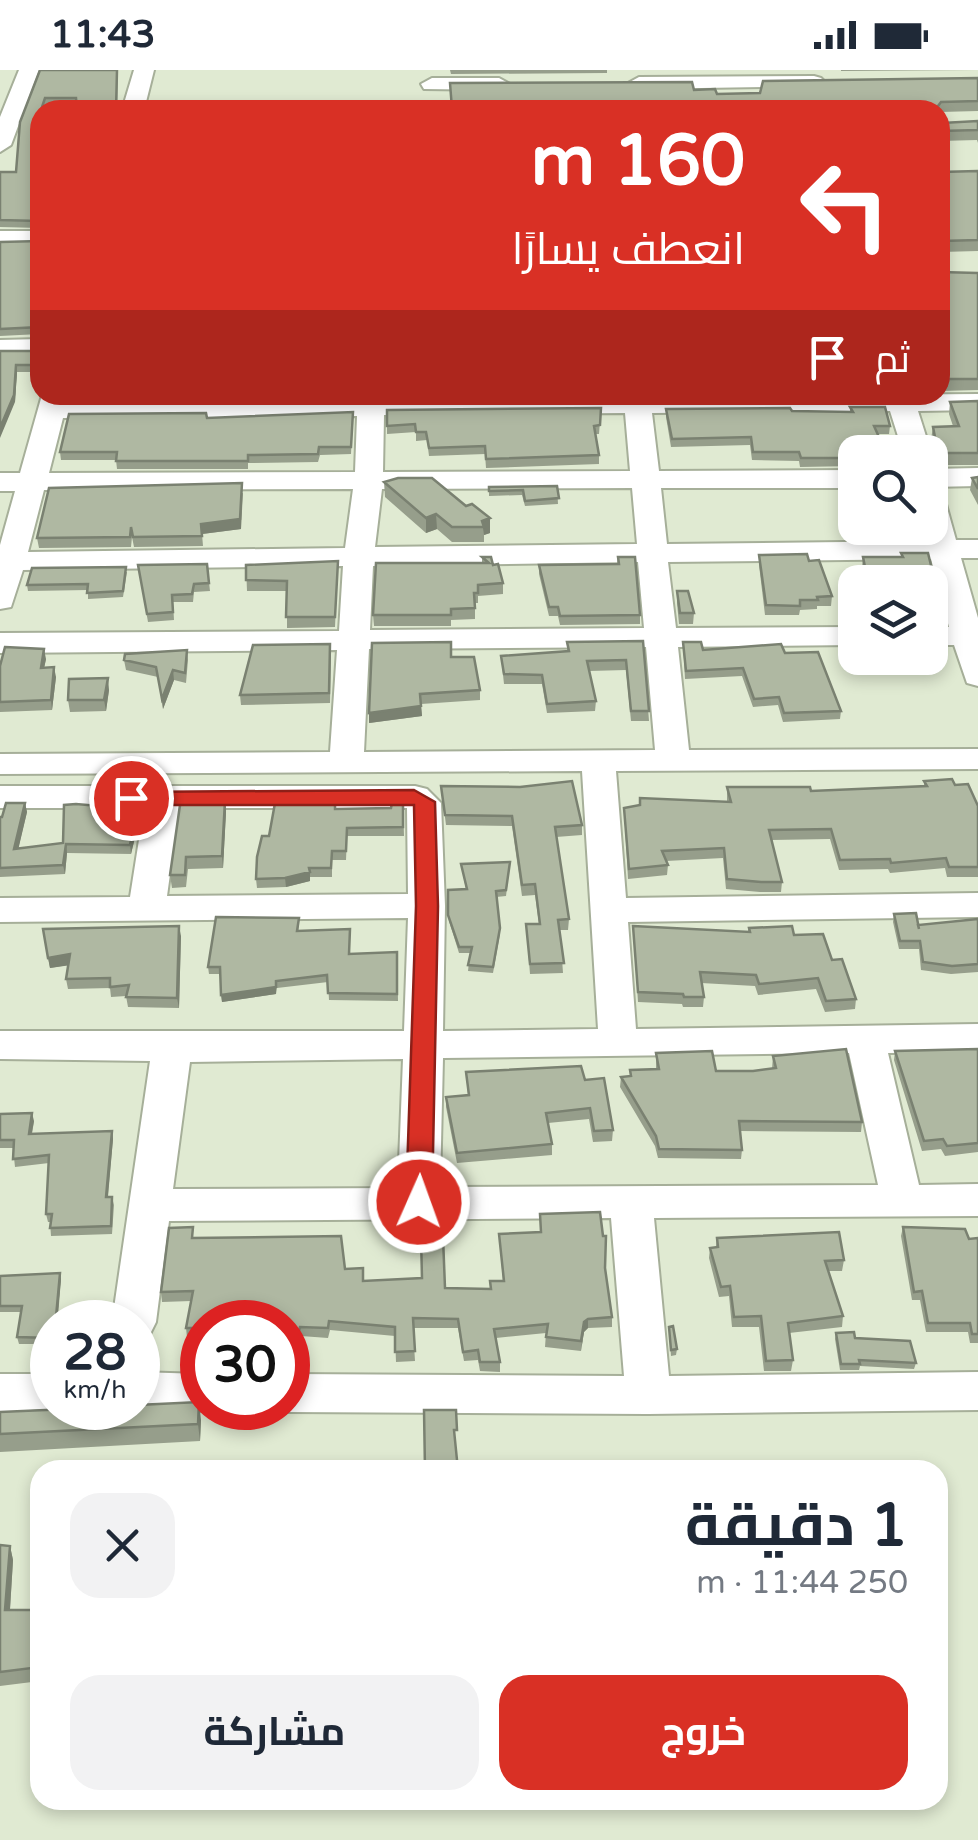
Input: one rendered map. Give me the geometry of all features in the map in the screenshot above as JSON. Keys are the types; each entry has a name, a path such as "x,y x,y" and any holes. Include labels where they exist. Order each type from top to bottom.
{"street":[{"path":"6,141 9,97 29,70"},
{"path":"136,100 144,70"},
{"path":"432,77 524,84"},
{"path":"629,79 831,83"},
{"path":"0,238 30,238"},
{"path":"0,348 30,347"},
{"path":"950,401 978,402"},
{"path":"0,600 53,405"},
{"path":"346,763 371,405"},
{"path":"639,405 673,762"},
{"path":"902,405 912,435"},
{"path":"948,478 978,477"},
{"path":"0,482 838,479"},
{"path":"941,545 972,636 978,676"},
{"path":"10,561 653,550 978,549"},
{"path":"0,642 838,636"},
{"path":"0,764 978,759"},
{"path":"598,762 618,1044"},
{"path":"0,797 414,796 424,802 427,906 419,1202"},
{"path":"147,907 164,798"},
{"path":"610,910 978,905"},
{"path":"2,919 147,907 427,906"},
{"path":"0,1045 172,1048 978,1038"},
{"path":"866,1040 902,1200"},
{"path":"137,1300 172,1048"},
{"path":"152,1205 978,1200"},
{"path":"630,1202 648,1395"},
{"path":"310,1392 648,1395 978,1391"},
{"path":"0,1392 30,1392"}],"building":[{"path":"40,70 117,70 116,100 30,100 30,221 0,220 0,172 16,172 20,122"},
{"path":"978,78 978,101 451,100 450,83 692,82 694,90 715,89 717,94 760,93 763,81"},
{"path":"978,121 978,130 950,131 950,123"},
{"path":"978,171 978,240 950,241 950,172"},
{"path":"30,241 30,328 0,329 0,242"},
{"path":"950,272 978,273 978,379 950,379"},
{"path":"0,351 30,351 30,365 16,365 14,395 0,428"},
{"path":"978,401 978,453 948,453 948,435 935,435 933,427 959,426 950,402"},
{"path":"850,407 885,407 890,426 874,426 878,435 838,435 838,458 801,458 799,452 753,452 751,437 672,439 666,409 790,408 853,412"},
{"path":"601,408 600,425 594,426 599,455 486,459 485,446 429,448 426,432 416,432 415,424 387,426 387,410"},
{"path":"353,412 351,447 319,447 318,454 248,455 248,461 116,461 117,452 60,452 69,414 206,413 207,418"},
{"path":"432,478 466,506 472,504 490,518 482,521 484,527 452,527 436,514 426,518 384,482"},
{"path":"242,483 240,519 201,524 202,536 133,537 131,527 130,537 37,538 49,488"},
{"path":"557,486 559,498 525,501 523,490 489,491 489,487"},
{"path":"901,553 928,553 931,565 865,565 863,557 903,557"},
{"path":"807,554 809,561 819,560 832,596 800,600 800,606 766,605 759,555"},
{"path":"482,557 491,557 493,565 498,564 503,583 478,585 475,608 451,609 451,615 373,615 376,563 489,563"},
{"path":"618,557 635,557 640,615 560,616 558,607 549,607 539,565 619,564"},
{"path":"338,561 335,617 286,617 287,581 246,580 246,565"},
{"path":"207,564 209,583 194,584 192,594 172,595 173,612 147,614 138,565"},
{"path":"126,567 123,591 87,593 88,584 27,585 32,568"},
{"path":"677,591 688,591 694,613 680,613"},
{"path":"643,641 649,711 631,711 626,660 587,661 596,701 547,704 542,675 504,674 501,656 569,651 567,642"},
{"path":"451,642 451,657 474,657 480,690 420,694 421,706 369,713 372,643"},
{"path":"683,642 701,642 703,650 781,644 785,653 818,652 841,711 784,713 779,697 754,699 743,668 686,671"},
{"path":"330,644 329,693 240,695 253,645"},
{"path":"5,647 44,649 41,668 54,667 51,700 0,702 0,666"},
{"path":"187,650 185,673 173,670 162,699 156,667 124,660 125,654"},
{"path":"108,678 104,700 68,700 69,679"},
{"path":"952,779 955,785 968,784 978,806 978,867 949,867 946,858 891,863 890,859 840,860 831,829 769,830 782,882 727,879 724,848 662,851 668,865 629,869 624,808 640,805 640,798 731,802 727,787 810,787 811,791 927,786 924,781"},
{"path":"572,781 582,825 555,827 569,919 558,920 564,963 530,964 526,924 540,924 535,884 522,885 512,816 445,815 441,786 520,787"},
{"path":"225,800 222,856 186,857 185,875 170,875 180,805"},
{"path":"6,803 25,803 14,849 63,843 64,805 76,804 123,808 120,816 136,816 130,845 66,844 63,865 0,868 0,817"},
{"path":"275,803 335,803 335,809 391,808 392,803 403,803 403,827 347,828 346,851 332,851 331,868 309,868 310,872 285,878 256,879 262,836 269,836"},
{"path":"510,862 506,890 496,891 500,928 493,967 468,965 472,947 459,947 448,915 448,890 467,889 461,864"},
{"path":"916,913 918,925 978,919 978,964 923,962 920,941 900,941 894,914"},
{"path":"216,917 299,918 297,931 350,929 349,954 397,952 397,994 328,993 327,975 276,981 276,987 221,995 220,967 208,967"},
{"path":"179,926 177,998 126,997 129,985 110,987 110,978 66,979 70,954 48,958 43,929"},
{"path":"633,926 750,932 749,928 792,926 794,935 823,934 832,960 842,959 856,999 826,1001 818,978 759,984 756,975 700,972 704,997 638,992"},
{"path":"846,1049 862,1122 739,1121 742,1150 659,1149 656,1136 621,1077 631,1076 630,1070 659,1069 656,1053 712,1051 716,1071 753,1071 776,1068 773,1056"},
{"path":"978,1049 978,1143 947,1146 943,1139 924,1141 895,1051"},
{"path":"581,1066 585,1080 604,1078 613,1130 594,1131 590,1108 546,1113 552,1144 457,1153 446,1097 469,1095 466,1072"},
{"path":"32,1113 29,1134 112,1131 106,1197 112,1197 111,1226 50,1228 52,1214 46,1214 49,1155 13,1159 14,1140 0,1140 0,1114"},
{"path":"600,1212 606,1236 605,1268 612,1317 584,1322 581,1341 546,1337 548,1324 494,1329 500,1362 480,1362 478,1350 463,1352 458,1319 413,1318 415,1351 395,1352 395,1327 329,1321 328,1328 310,1327 310,1300 191,1300 193,1291 161,1292 169,1228 193,1227 192,1238 341,1236 345,1269 363,1268 363,1281 422,1278 421,1237 443,1237 445,1288 491,1289 490,1281 504,1281 499,1234 541,1232 540,1214"},
{"path":"903,1227 965,1229 969,1239 978,1238 978,1334 972,1334 970,1323 928,1323 922,1291 914,1292"},
{"path":"839,1232 844,1260 825,1261 843,1316 788,1323 793,1360 766,1361 761,1316 734,1317 730,1286 721,1287 710,1248 718,1247 717,1238"},
{"path":"60,1273 58,1300 30,1300 30,1337 17,1337 22,1306 0,1306 0,1276"},
{"path":"673,1326 677,1349 671,1350 669,1327"},
{"path":"854,1332 855,1338 910,1341 916,1363 859,1360 860,1364 841,1364 836,1333"},
{"path":"180,1403 180,1425 160,1426 160,1404"},
{"path":"424,1410 456,1410 457,1460 425,1460"},
{"path":"30,1411 30,1430 79,1430 0,1434 0,1412"},
{"path":"0,1545 10,1546 5,1610 30,1610 30,1668 0,1672"}],"route":[{"path":"131,798 414,796 424,802 427,906 419,1202"}]}
